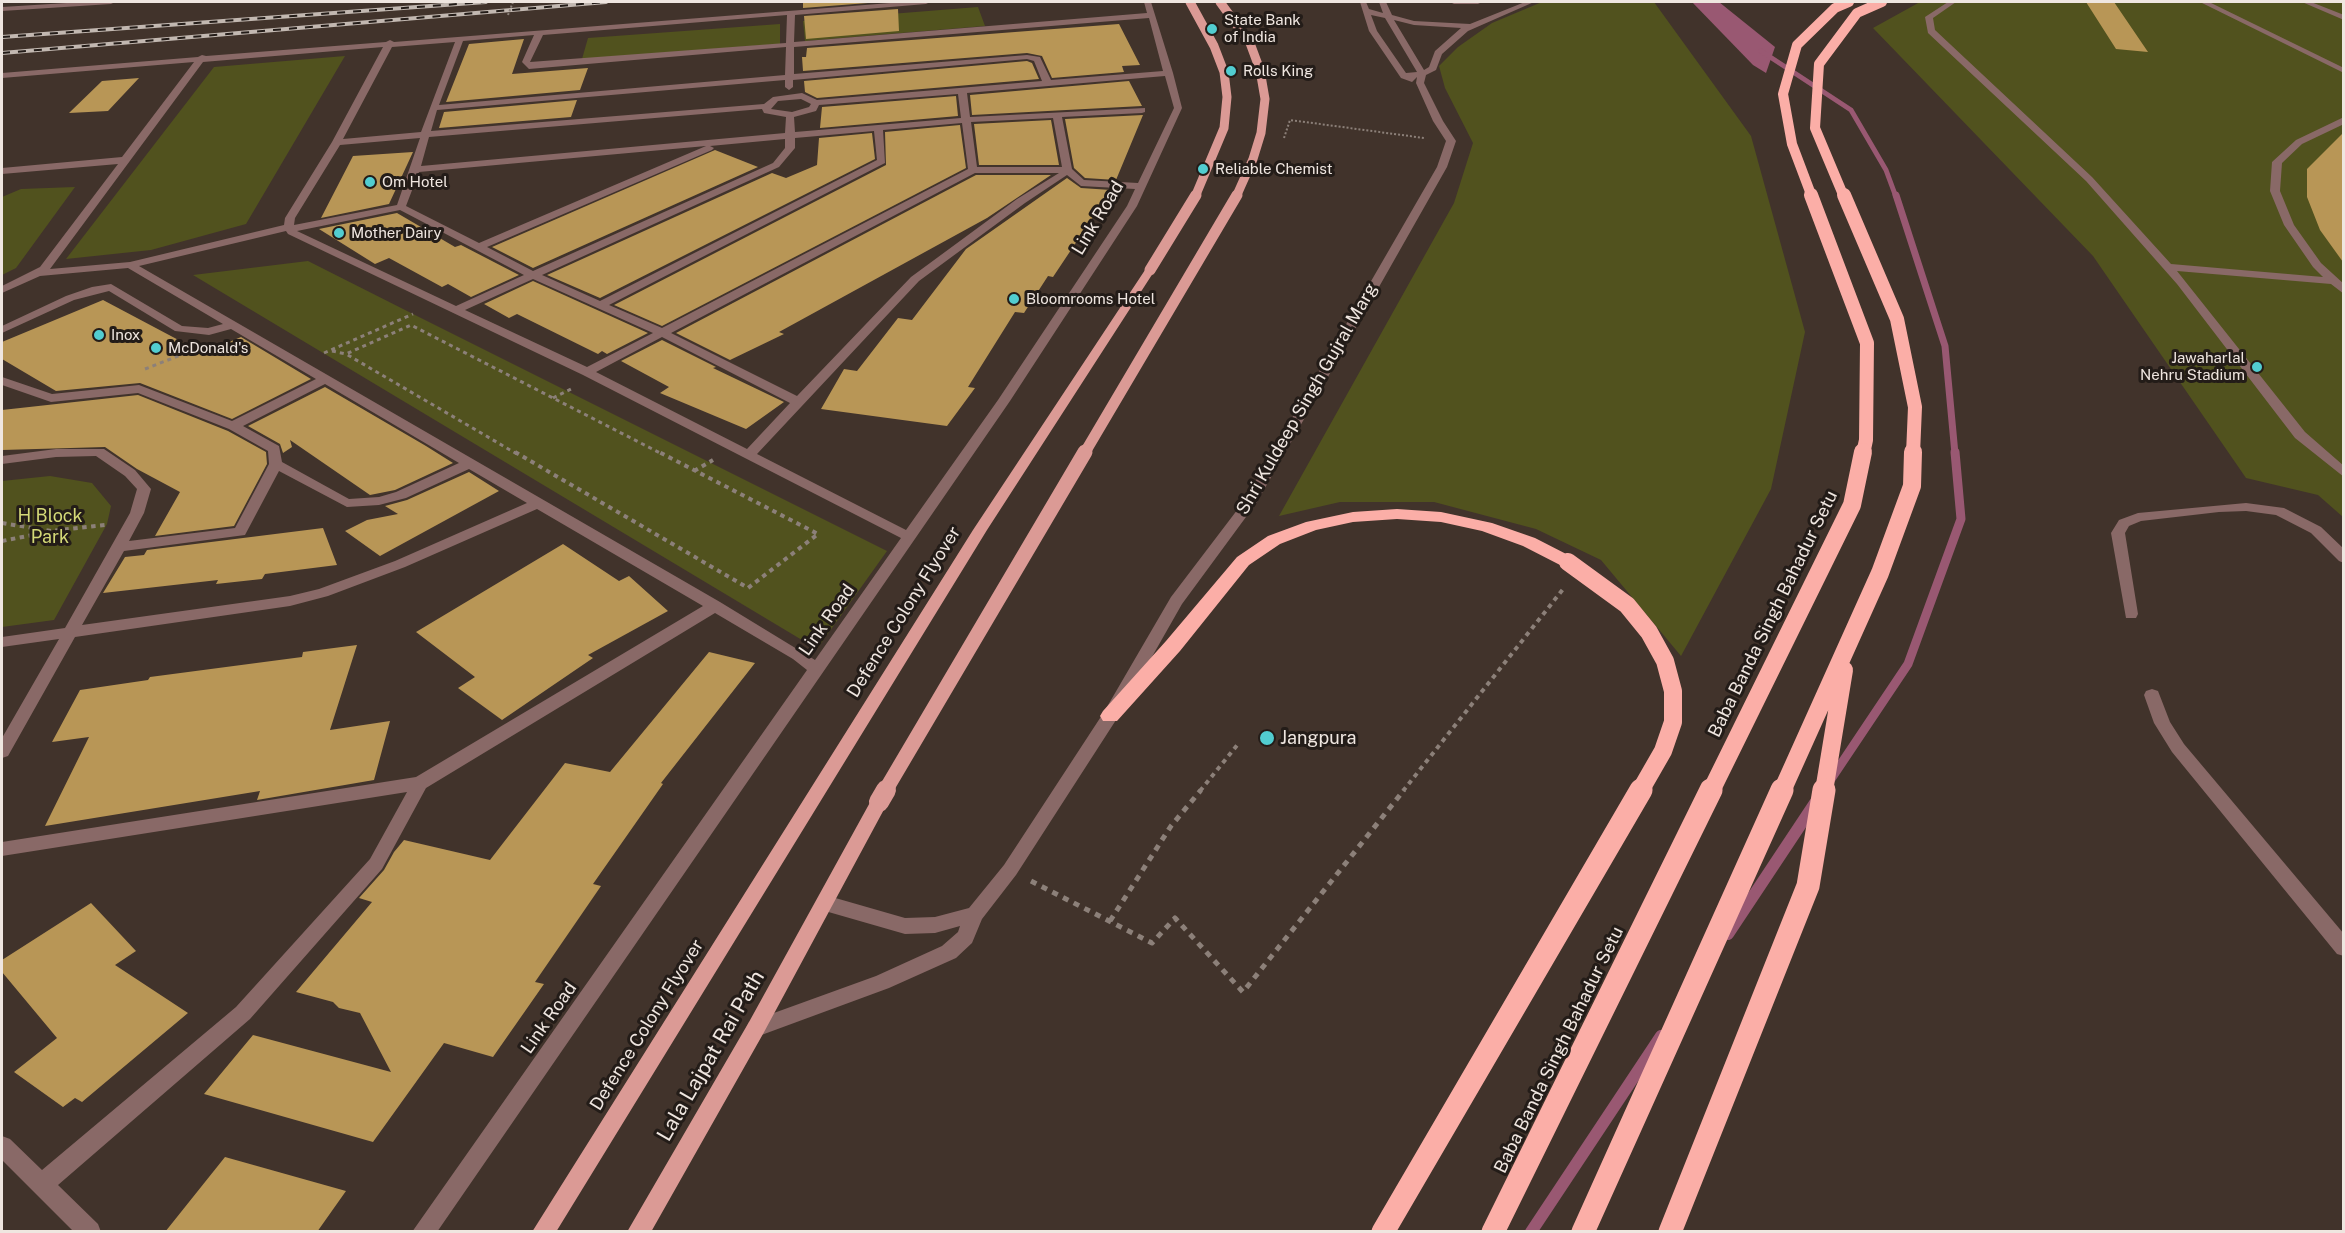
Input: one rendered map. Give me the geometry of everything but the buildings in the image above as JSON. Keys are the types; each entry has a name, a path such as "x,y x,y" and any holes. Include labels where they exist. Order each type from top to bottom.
{"highway":[{"name":"Baba Banda Singh Bahadur Setu","path":"1493,1232 1852,504 1866,440 1867,343 1792,144 1784,94 1797,45 1835,8 1848,2"},
{"path":"1583,1232 1880,573 1912,486 1915,407 1897,319 1815,128 1819,64 1857,13 1882,2"},
{"path":"1110,716 1173,646 1243,561 1274,540 1312,526 1353,517 1397,514 1441,517 1486,527 1529,542 1568,572 1599,582 1627,605 1649,632 1665,661 1673,691 1673,722 1664,751 1383,1232"},
{"path":"1670,1232 1808,886 1848,644"}],"main road":[{"name":"Defence Colony Flyover","path":"543,1232 980,530 1201,187 1224,128 1227,97 1224,72 1214,46 1190,2"},
{"path":"825,903 879,802 1239,191 1261,133 1265,99 1260,70 1250,43 1220,2"},
{"name":"Lala Lajpat Rai Path","path":"638,1232 825,903"}],"street":[{"path":"2,9 111,2"},
{"path":"2,75 390,42 539,34 926,2"},
{"path":"1363,2 1374,31 1404,76 1421,78 1433,68 1438,53 1469,26 1530,2"},
{"path":"1383,2 1388,17 1421,78 1438,121 1451,141"},
{"path":"1454,2 1478,2"},
{"path":"1952,2 1929,17 1931,31 2089,179 2168,267 2300,435 2343,473"},
{"path":"2204,2 2343,70"},
{"path":"2306,2 2343,18"},
{"path":"539,34 526,62 529,66 789,45 1150,8"},
{"name":"Link Road","path":"423,1232 1017,381 1132,206 1178,108 1150,8"},
{"path":"1366,11 1428,25 1469,26"},
{"path":"789,96 791,12"},
{"path":"401,207 460,38"},
{"path":"390,42 337,142 290,218 290,228 299,237 458,309 587,372 909,537"},
{"path":"39,273 202,57"},
{"path":"434,108 1027,57 1037,59 1048,84"},
{"path":"337,142 766,106 776,99 789,96 809,98 816,103 1168,73"},
{"path":"962,91 973,170"},
{"path":"766,106 772,114 790,116 810,111 816,103"},
{"path":"415,169 966,120 1142,110"},
{"path":"458,309 759,174 785,156 790,148 790,116"},
{"path":"1057,116 1067,170 1081,183 1140,186"},
{"path":"2343,120 2299,142 2277,162 2275,191 2289,225 2317,265 2343,291"},
{"path":"601,305 882,161 878,129"},
{"name":"Shri Kuldeep Singh Gujral Marg","path":"756,1028 882,982 949,952 966,937 975,914 1010,870 1110,716 1176,601 1250,502 1442,167 1451,141"},
{"path":"480,246 723,143"},
{"path":"2,171 125,160"},
{"path":"587,372 973,170 1067,170"},
{"path":"748,454 915,279 1067,170"},
{"path":"2,290 39,273 130,265 290,228 401,207 533,275 662,333 798,402"},
{"path":"130,265 536,504 716,606 798,655 816,669"},
{"path":"2168,267 2333,281"},
{"path":"2,330 70,298 96,288 111,287 178,329 209,332 232,325"},
{"path":"233,426 325,379"},
{"path":"2,381 51,398 139,389 233,426 274,449 276,464 240,532 119,547"},
{"path":"2,460 56,453 99,452 130,473 144,489 137,513 119,547 2,752"},
{"path":"2328,459 2343,458"},
{"path":"276,464 347,503 380,501 401,495 470,464"},
{"path":"2,642 290,601 323,593 400,564 536,504"},
{"path":"2131,614 2118,533 2124,523 2138,517 2219,508 2246,507 2279,511 2316,530 2343,558"},
{"path":"2,849 420,783 716,606"},
{"path":"2151,695 2162,723 2178,748 2343,948"},
{"path":"42,1185 243,1013 376,864 420,783"},
{"path":"825,903 905,926 934,925 975,914"},
{"path":"2,1146 90,1232"}],"path":[{"path":"508,15 513,2"},
{"path":"1290,120 1451,141"},
{"path":"324,353 413,314"},
{"path":"331,350 346,354 748,588 818,534 411,325 407,316"},
{"path":"346,354 411,325"},
{"path":"139,389 145,369 198,347"},
{"path":"2,523 51,531"},
{"path":"2,541 51,531 107,524"},
{"path":"1010,870 1152,944 1175,918 1243,992 1568,572"},
{"path":"1110,921 1171,826 1239,743"}],"green space":[{"path":"1542,2 1654,2 1751,136 1805,332 1771,489 1681,656 1601,560 1536,529 1434,502 1340,502 1279,516 1454,203 1473,143 1445,88 1439,66 1458,47 1492,23"},
{"name":"Jawaharlal Nehru Stadium","path":"1920,2 2343,2 2343,517 2318,495 2246,478 2093,256 1873,28"},
{"path":"978,7 985,26 805,41 803,21"},
{"path":"780,24 780,44 582,59 588,38"},
{"path":"345,56 246,224 151,250 66,259 214,67"},
{"path":"75,187 16,268 2,275 2,197 21,189"},
{"path":"308,261 887,551 817,649 193,275"},
{"name":"H Block Park","path":"50,476 92,483 111,506 107,524 54,620 2,627 2,481"}],"shaded area":[{"path":"1692,2 1719,2 1775,47 1766,73 1753,65"}],"waterway":[{"path":"1761,51 1851,110 1886,170 1896,197"},
{"path":"1896,195 1945,346 1955,454"},
{"path":"1829,782 1908,664 1961,519 1955,452"},
{"path":"1728,934 1815,803"},
{"path":"1531,1232 1661,1036"}],"railway":[{"path":"2,37 486,2"},
{"path":"2,53 606,2"}],"place":[{"name":"State Bank of India","path":"1212,29"},
{"name":"Rolls King","path":"1231,71"},
{"name":"Reliable Chemist","path":"1203,169"},
{"name":"Om Hotel","path":"370,182"},
{"name":"Mother Dairy","path":"339,233"},
{"name":"Bloomrooms Hotel","path":"1014,299"},
{"name":"Inox","path":"99,335"},
{"name":"McDonald's","path":"156,348"},
{"name":"Jawaharlal Nehru Stadium","path":"2257,367"},
{"name":"Jangpura","path":"1267,738"}]}
